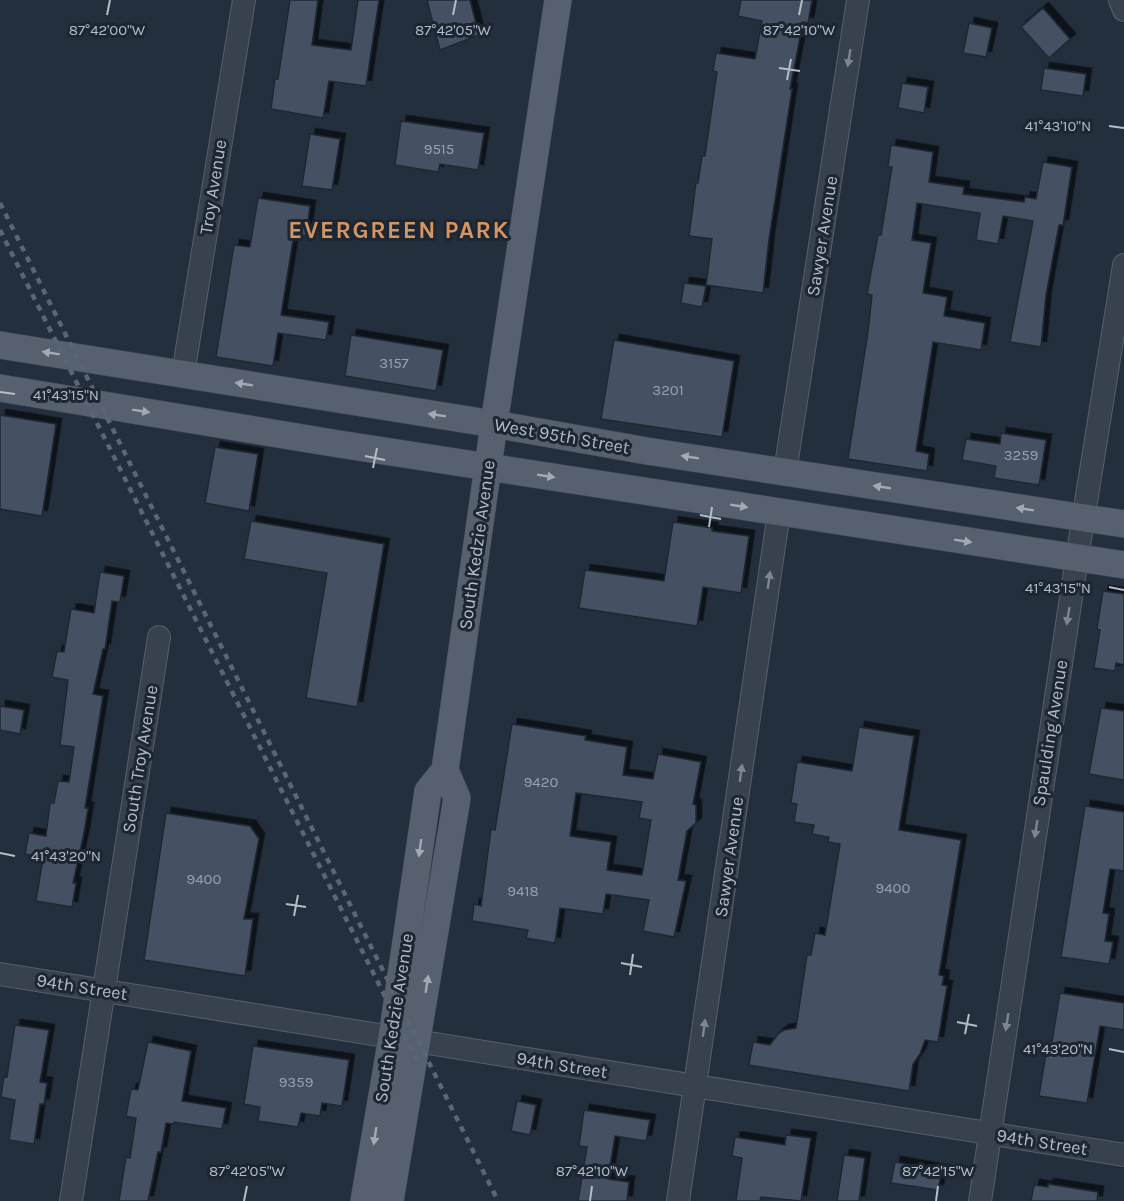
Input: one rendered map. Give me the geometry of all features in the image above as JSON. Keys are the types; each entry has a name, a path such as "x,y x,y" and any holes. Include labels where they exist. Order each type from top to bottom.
{"main road":[{"name":"South Kedzie Avenue","path":"390,1201 428,791 445,770 558,0"},
{"name":"West 95th Street","path":"0,345 785,472 1124,524"},
{"path":"0,388 488,467 1124,565"},
{"name":"South Kedzie Avenue","path":"364,1201 405,1039"}],"street":[{"name":"Troy Avenue","path":"183,374 244,0"},
{"name":"Sawyer Avenue","path":"785,472 858,0"},
{"path":"1120,0 1124,10"},
{"name":"Spaulding Avenue","path":"980,1201 1083,517 1124,265"},
{"name":"Sawyer Avenue","path":"678,1201 779,512"},
{"name":"South Troy Avenue","path":"71,1201 159,637"},
{"name":"94th Street","path":"0,974 1124,1155"}],"building":[{"path":"290,0 318,0 312,45 351,50 358,0 379,0 366,86 329,81 323,118 271,109"},
{"path":"427,0 470,0 479,35 440,50"},
{"path":"741,0 812,0 808,23 803,22 790,89 792,89 763,293 706,285 712,239 689,236 696,183 698,183 702,156 705,156 717,72 713,71 716,53 755,59 762,21 738,16"},
{"path":"1043,8 1070,39 1049,58 1021,27"},
{"path":"969,23 992,28 986,57 963,53"},
{"path":"1044,68 1086,74 1083,96 1041,90"},
{"path":"902,83 928,87 924,113 898,108"},
{"path":"401,121 484,133 478,170 440,164 438,172 395,165"},
{"path":"310,134 340,139 332,190 302,186"},
{"path":"891,145 933,152 929,182 964,187 963,194 1024,202 1025,197 1036,199 1043,162 1072,167 1063,225 1059,225 1046,295 1041,347 1010,342 1033,221 1003,216 998,244 976,240 980,213 917,203 912,240 931,243 923,293 947,297 944,316 985,323 981,350 933,342 916,451 929,454 927,471 848,459 868,332 872,295 867,294 878,235 881,235 892,167 888,167"},
{"path":"258,198 310,206 306,236 294,234 281,315 329,322 326,340 278,333 273,366 216,357 234,245 250,247"},
{"path":"684,283 706,286 702,307 681,303"},
{"path":"351,335 443,350 436,391 345,376"},
{"path":"614,340 734,361 722,437 601,419"},
{"path":"0,415 56,424 42,516 0,509"},
{"path":"1001,433 1046,440 1039,485 994,478 996,466 962,460 966,439 1000,444"},
{"path":"215,447 258,454 249,511 205,503"},
{"path":"251,521 384,544 357,707 306,698 327,573 244,559"},
{"path":"673,522 749,536 741,593 703,587 697,626 579,608 585,570 664,581"},
{"path":"100,572 124,576 120,602 112,601 105,649 103,649 93,694 103,696 85,808 88,808 84,833 73,883 76,883 72,907 36,901 43,858 25,854 29,833 46,836 50,803 54,803 58,781 69,782 74,747 60,745 68,680 52,677 57,651 64,652 71,609 94,613"},
{"path":"1103,591 1124,594 1124,665 1116,663 1115,671 1094,668"},
{"path":"0,706 24,710 20,734 0,730"},
{"path":"1101,708 1124,711 1124,780 1089,774"},
{"path":"512,724 586,736 585,740 627,747 623,775 653,779 658,754 701,762 693,804 696,805 696,823 687,831 678,880 686,881 674,937 643,931 649,900 606,894 603,914 560,908 555,943 526,938 528,930 472,921 474,904 481,906 491,829 495,830","holes":["576,793 642,802 639,818 651,820 642,875 607,870 611,842 570,836"]},
{"path":"859,727 914,736 899,830 961,840 939,975 944,976 942,985 947,986 938,1042 925,1040 913,1064 909,1091 749,1065 753,1042 770,1045 784,1030 796,1028 807,955 811,955 815,933 825,935 840,844 828,842 829,837 812,834 814,825 794,822 797,804 791,803 797,762 852,771"},
{"path":"1085,806 1124,812 1124,871 1110,869 1103,913 1109,914 1105,941 1113,942 1109,964 1061,957"},
{"path":"166,813 250,826 259,839 244,919 253,919 245,976 144,960"},
{"path":"1060,993 1124,1003 1124,1030 1100,1026 1087,1103 1039,1096 1048,1041 1052,1042"},
{"path":"15,1025 49,1030 40,1082 47,1083 44,1104 40,1104 34,1144 9,1140 15,1100 1,1097 4,1076 7,1077"},
{"path":"148,1042 191,1051 182,1101 226,1108 222,1129 174,1122 174,1124 166,1123 148,1201 119,1201 126,1157 130,1158 136,1118 126,1116 131,1089 138,1090"},
{"path":"253,1046 349,1060 342,1106 322,1103 320,1116 301,1113 298,1127 258,1121 260,1107 244,1104"},
{"path":"517,1101 536,1105 530,1135 511,1131"},
{"path":"584,1110 650,1120 646,1141 615,1136 608,1179 629,1182 627,1201 578,1201 587,1147 579,1146"},
{"path":"786,1135 811,1138 801,1201 761,1197 760,1201 736,1201 742,1158 732,1156 735,1137 785,1145"},
{"path":"844,1155 865,1158 859,1201 837,1201"},
{"path":"895,1162 942,1170 938,1190 891,1183"},
{"path":"1048,1184 1098,1192 1097,1201 1031,1201 1034,1185 1048,1187"}],"railway":[{"path":"0,203 498,1201"},
{"path":"0,230 420,1066"}],"district":[{"name":"EVERGREEN PARK","path":"399,230"}]}
